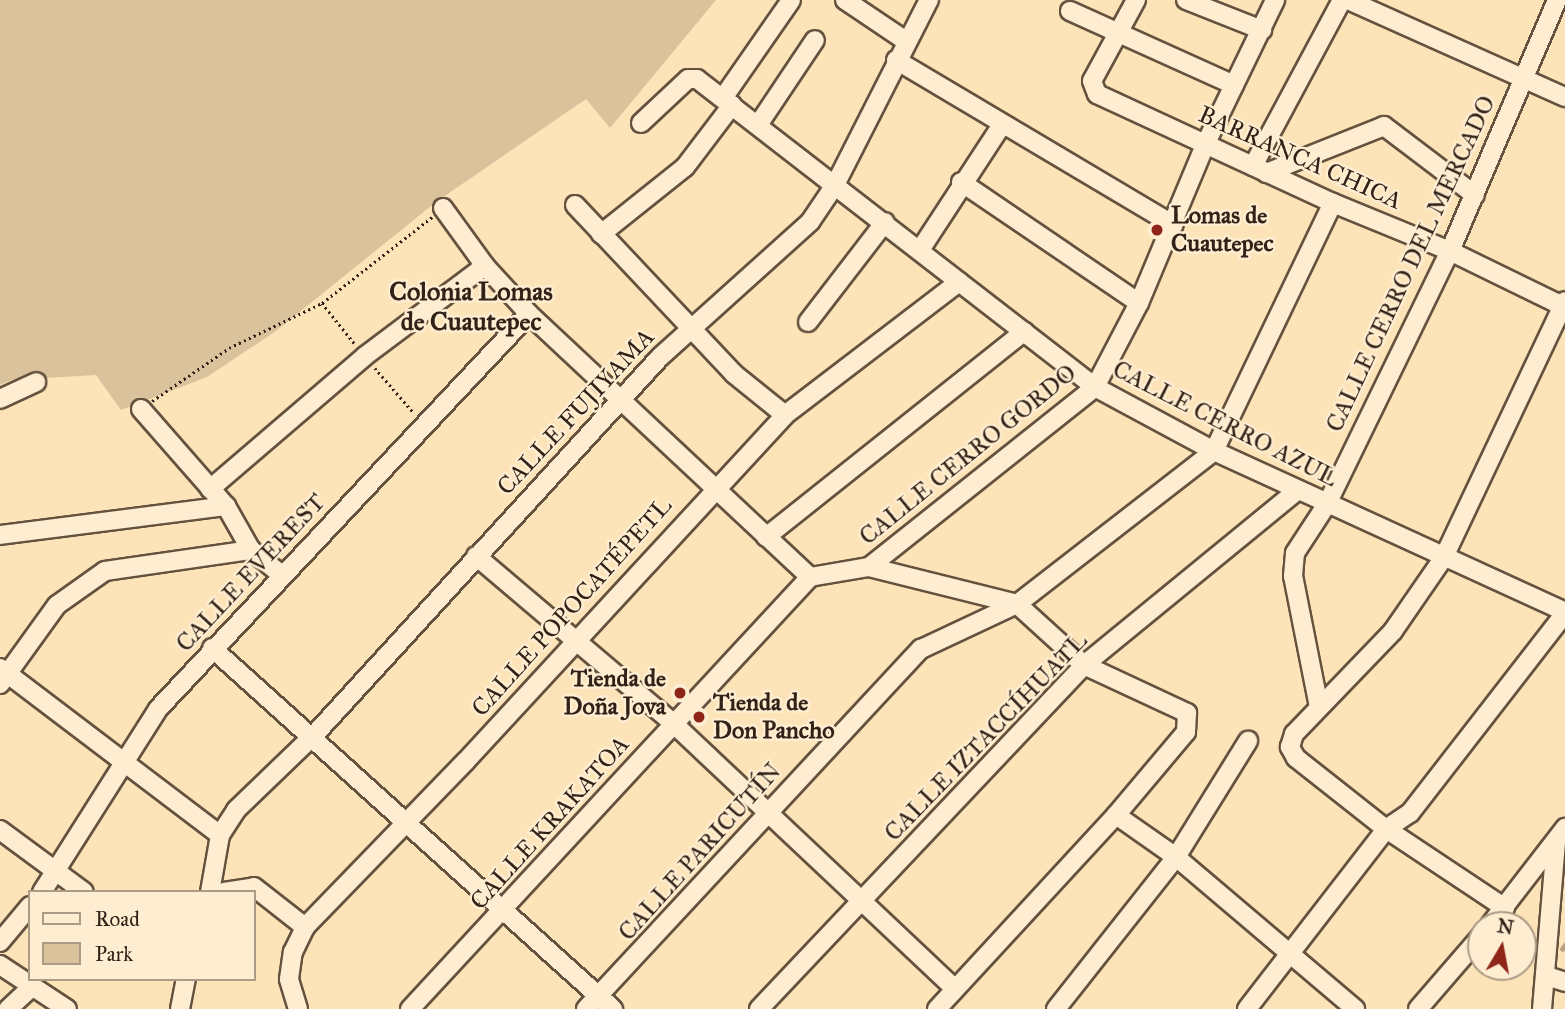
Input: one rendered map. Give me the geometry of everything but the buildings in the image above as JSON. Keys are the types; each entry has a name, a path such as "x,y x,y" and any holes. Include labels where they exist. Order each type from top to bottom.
{"street":[{"path":"601,234 685,167 791,0"},
{"name":"CALLE FUJIYAMA","path":"220,835 236,810 309,740 621,397 688,328 779,255 810,222 835,185 896,60 929,0"},
{"path":"1119,35 1136,0"},
{"path":"1186,0 1262,30"},
{"name":"CALLE CERRO GORDO","path":"869,567 1095,387 1139,303 1174,225 1206,143 1275,0"},
{"path":"1259,169 1342,0"},
{"path":"1348,0 1565,97"},
{"name":"CALLE CERRO DEL MERCADO","path":"1319,708 1293,576 1295,553 1328,504 1450,251 1557,0"},
{"path":"848,1 906,41"},
{"path":"1070,11 1234,85"},
{"name":"BARRANCA CHICA","path":"1119,35 1092,89 1333,203 1450,251 1564,305"},
{"path":"758,125 814,40"},
{"path":"896,60 1174,225"},
{"name":"CALLE CERRO AZUL","path":"641,123 693,77 885,222 1095,387 1214,451 1565,612"},
{"path":"920,250 961,182 1002,125"},
{"path":"1259,169 1384,126 1475,195"},
{"path":"961,182 1139,303"},
{"path":"1214,451 1333,203"},
{"path":"575,205 688,328 734,374 785,415"},
{"path":"443,208 485,266 529,313 621,397 712,489 810,578 869,567 1017,604 1084,665 1182,709 1190,719 1186,732 1116,815 937,1009"},
{"path":"808,321 885,222"},
{"path":"210,489 365,356 485,266"},
{"name":"CALLE POPOCATÉPETL","path":"299,1009 289,979 293,951 304,927 405,826 712,489 785,415 959,282"},
{"path":"1505,908 1386,829 1296,758 1290,747 1294,734 1393,631 1444,557 1564,305"},
{"name":"CALLE EVEREST","path":"44,890 58,872 123,759 158,709 281,574 529,313"},
{"path":"766,537 1024,332"},
{"path":"0,399 36,382"},
{"path":"141,409 226,506 251,550 281,574"},
{"name":"CALLE PARICUTÍN","path":"592,1003 922,649 1017,604 1214,451"},
{"name":"CALLE IZTACCÍHUATL","path":"759,1009 865,901 1084,665 1298,490"},
{"path":"0,535 226,506"},
{"path":"210,890 220,835 123,759 2,675 57,605 105,571 251,550"},
{"path":"476,556 674,724 865,901 954,988"},
{"name":"CALLE KRAKATOA","path":"410,1009 503,912 810,578"},
{"path":"1247,1009 1386,829 1410,813 1565,612"},
{"path":"212,648 309,740 503,912 592,1003 613,1009"},
{"path":"1056,1009 1176,857 1248,741"},
{"path":"1116,815 1176,857 1355,1009"},
{"path":"0,830 81,890"},
{"path":"1502,911 1561,834"},
{"path":"1542,1009 1561,834"},
{"path":"229,890 242,885 254,887 304,927"},
{"path":"0,942 28,908"},
{"path":"1418,1009 1467,952"},
{"path":"0,965 67,1009"},
{"path":"1547,976 1565,982"},
{"path":"180,1009 186,981"},
{"path":"8,1009 33,986"}],"path":[{"path":"141,409 229,348 322,303 443,208"},
{"path":"322,303 424,424"}],"green space":[{"path":"0,0 716,0 610,128 586,99 436,202 276,331 207,377 121,410 96,375 12,380 0,385"}],"waterway":[{"path":"1562,949 1565,945"}],"place":[{"name":"Lomas de Cuautepec","path":"1157,230"},
{"name":"Tienda de Doña Jova","path":"680,693"},
{"name":"Tienda de Don Pancho","path":"699,717"}],"district":[{"name":"Colonia Lomas de Cuautepec","path":"471,307"}]}
